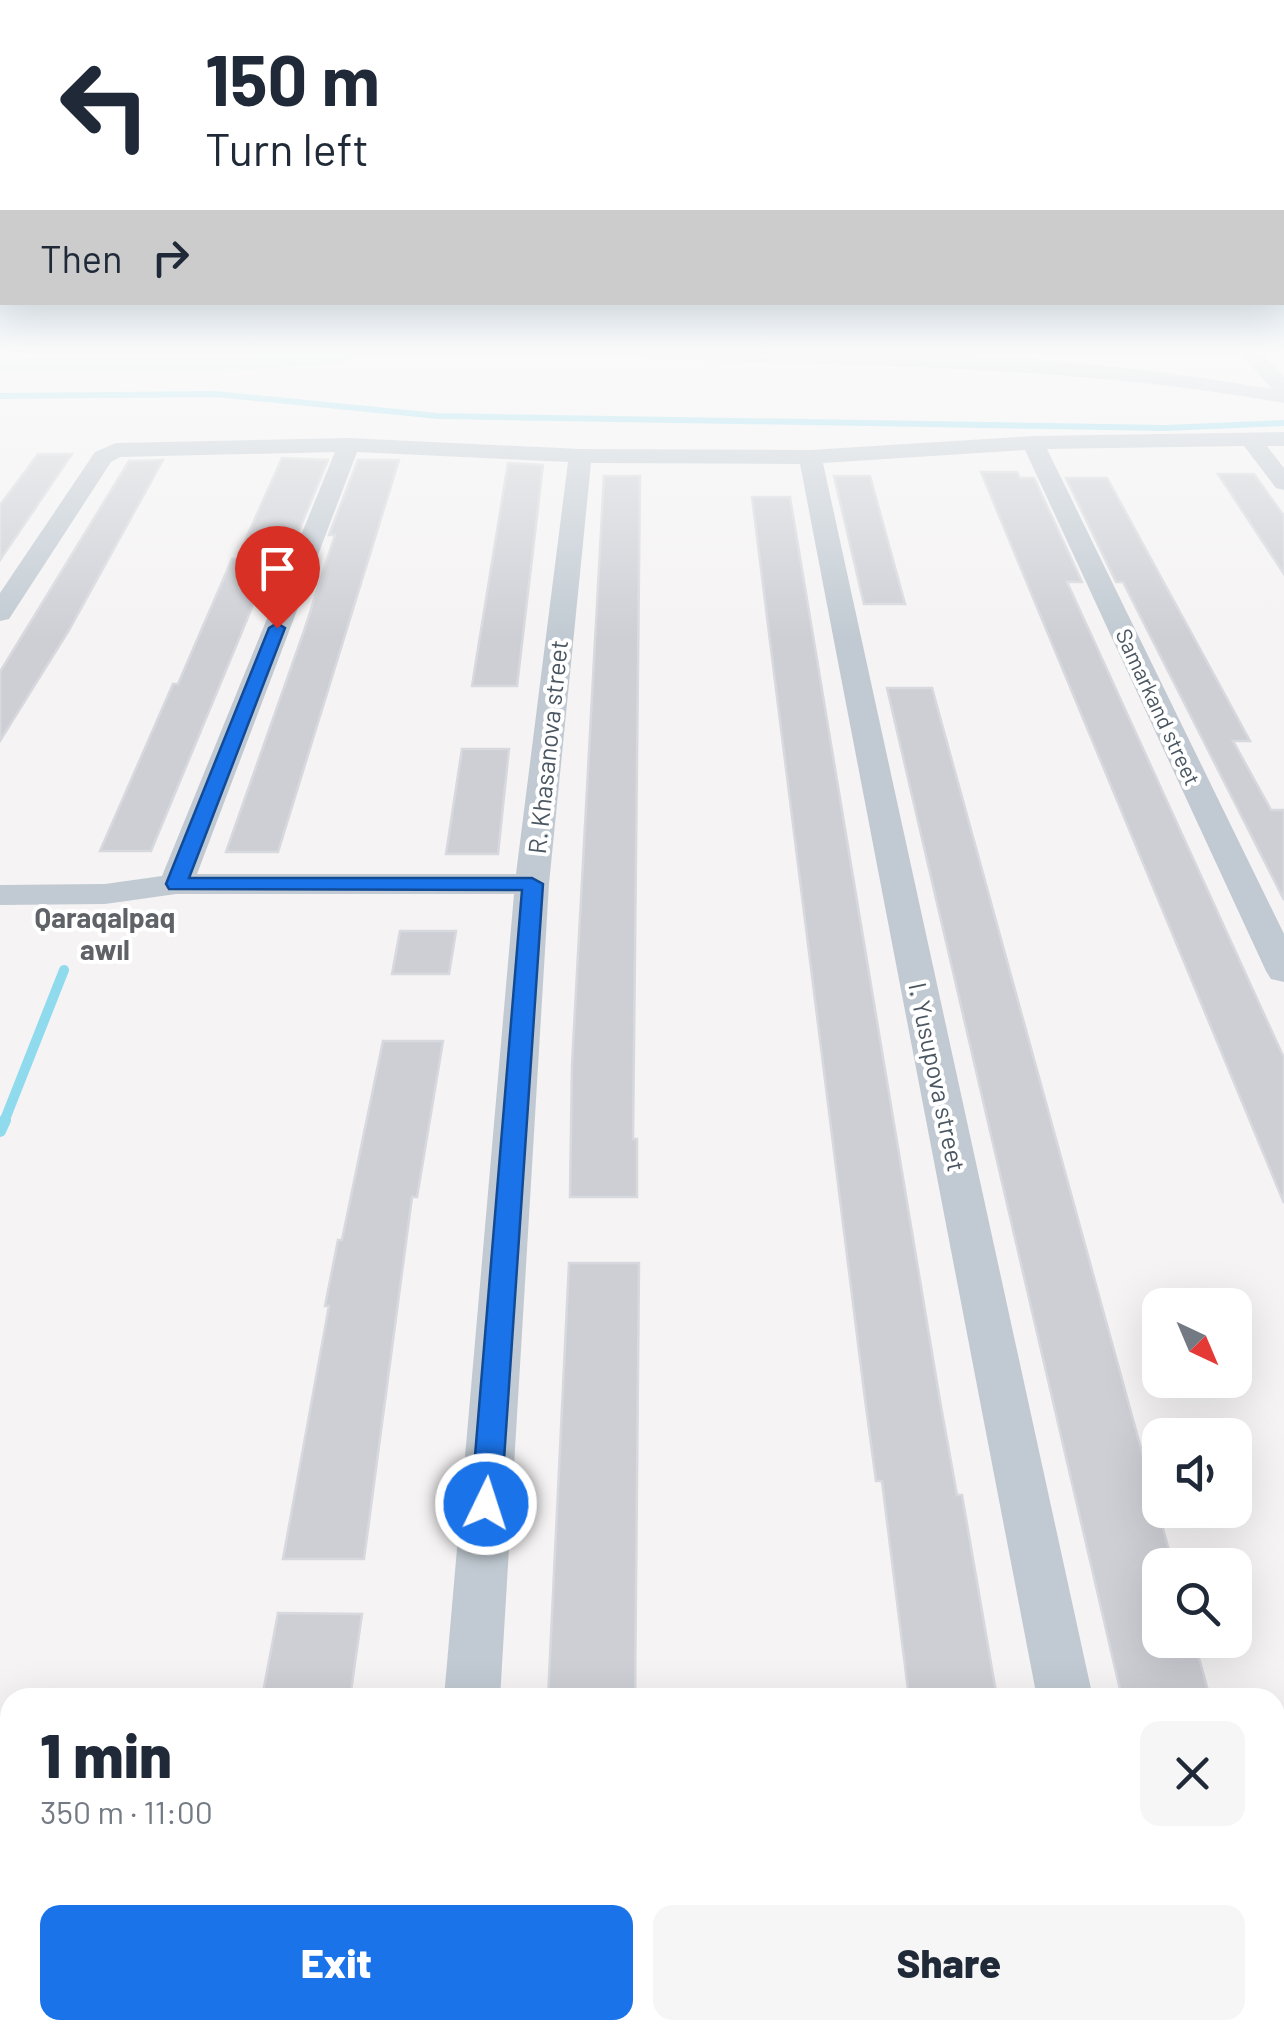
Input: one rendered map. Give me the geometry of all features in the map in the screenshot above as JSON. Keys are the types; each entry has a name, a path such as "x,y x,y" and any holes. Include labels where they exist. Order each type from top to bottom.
{"street":[{"path":"0,613 104,456 133,448"},
{"path":"176,884 348,448"},
{"path":"415,448 580,456 810,457 962,448"},
{"name":"Samarkand street","path":"1035,448 1284,971"},
{"path":"1258,448 1284,483"},
{"name":"R. Khasanova street","path":"473,1688 532,884 580,456"},
{"name":"I. Yusupova street","path":"810,457 1063,1688"},
{"path":"0,894 106,894 176,884 532,884"}],"building":[{"path":"38,454 72,454 0,560 0,505"},
{"path":"282,458 328,460 297,535 282,535 151,851 100,851 173,684 178,684 232,559 237,559"},
{"path":"163,460 69,630 0,741 0,672 129,461"},
{"path":"358,460 399,460 278,852 226,852 335,535 329,535"},
{"path":"508,463 543,465 517,686 472,686"},
{"path":"981,472 1017,472 1020,478 1034,478 1082,582 1067,582 1284,1058 1284,1203"},
{"path":"1218,474 1254,474 1284,516 1284,574"},
{"path":"604,476 640,476 633,1139 637,1139 637,1197 570,1197 572,1065"},
{"path":"834,476 870,476 905,604 864,604"},
{"path":"1066,478 1107,478 1250,741 1233,741 1271,810 1284,810 1284,900 1123,582 1116,582"},
{"path":"752,497 790,497 940,1401 957,1495 962,1495 995,1688 908,1688 882,1481 876,1481"},
{"path":"887,688 932,688 1142,1452 1142,1528 1163,1528 1168,1548 1142,1548 1142,1658 1199,1658 1207,1688 1120,1688"},
{"path":"462,749 509,749 498,854 446,854"},
{"path":"400,931 456,931 449,974 392,974"},
{"path":"383,1041 443,1041 417,1197 412,1197 364,1559 283,1559 329,1306 325,1306"},
{"path":"569,1263 639,1263 635,1688 548,1688"},
{"path":"278,1613 362,1614 351,1688 264,1688"}],"waterway":[{"path":"4,1122 64,970"},
{"path":"0,1131 5,1120"}],"district":[{"name":"Qaraqalpaq awıl","path":"105,934"}],"route":[{"path":"277,628 176,884 532,884 486,1504"}]}
